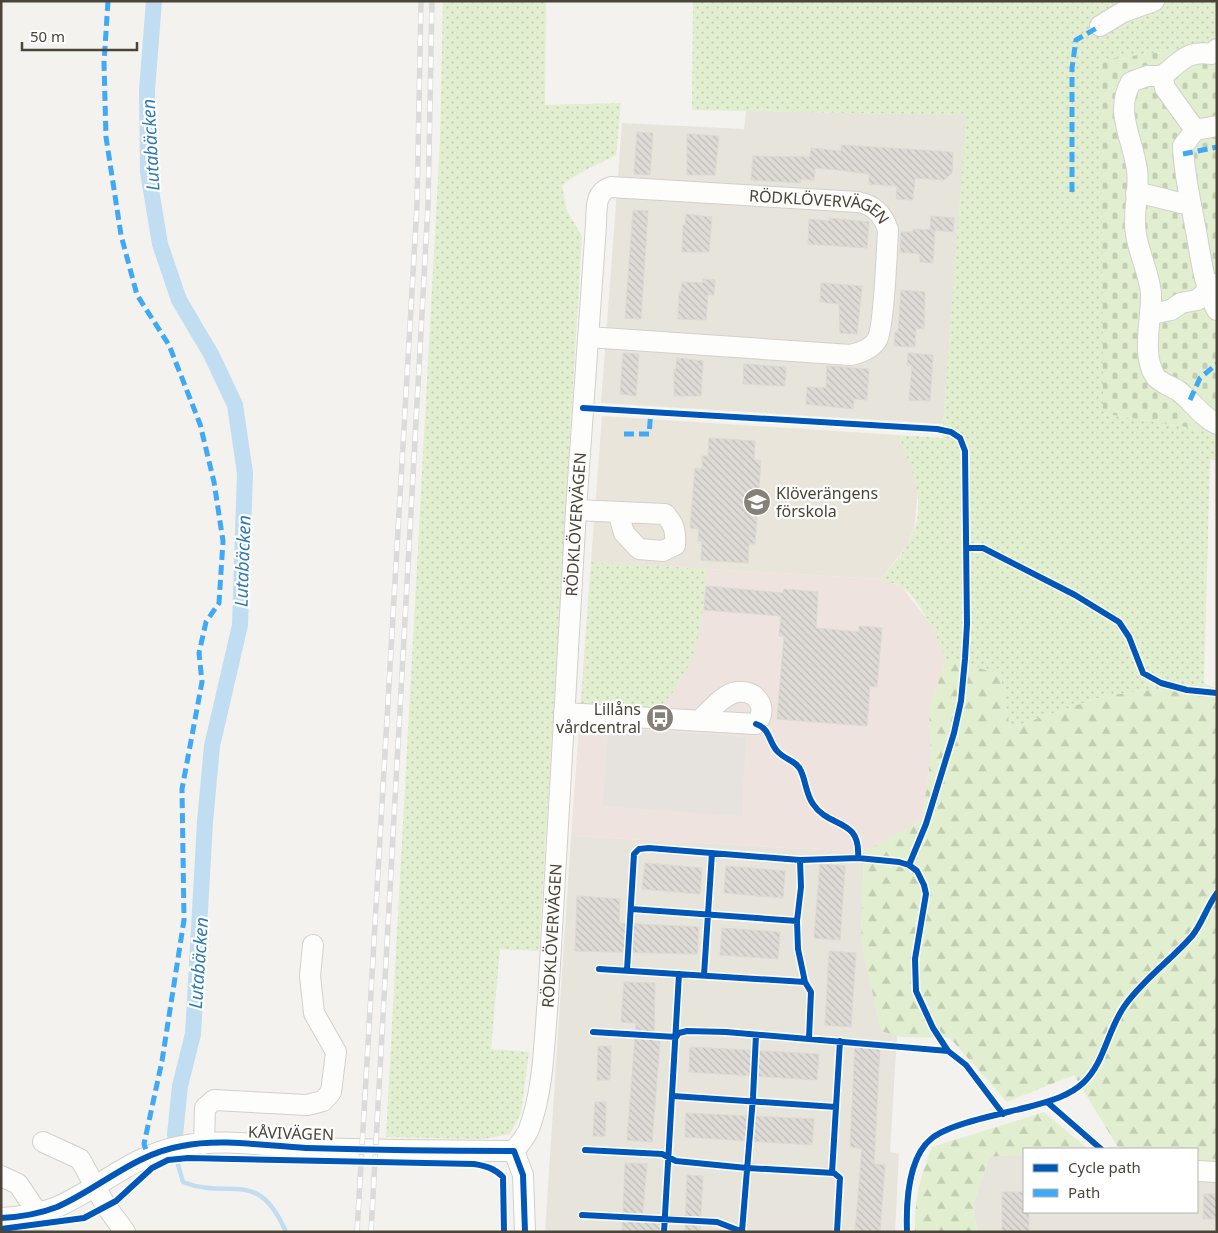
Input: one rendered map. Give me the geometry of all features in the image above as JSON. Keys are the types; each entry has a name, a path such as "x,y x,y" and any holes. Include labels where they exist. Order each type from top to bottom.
{"street":[{"path":"1100,26 1124,12 1154,1"},
{"path":"1217,49 1212,54 1197,52 1186,56 1162,76 1147,76 1131,82 1125,92 1124,118 1137,171 1136,237 1150,286 1152,314 1147,339 1150,364 1155,377 1190,400 1207,419 1217,424"},
{"path":"1162,76 1165,88 1195,130"},
{"path":"1217,126 1195,130 1183,146 1191,205 1217,310"},
{"name":"RÖDKLÖVERVÄGEN","path":"514,1151 528,1130 542,1065 548,999 576,510 588,336 598,195 603,189 611,187 858,202 869,204 876,209 886,223 888,230 881,329 874,344 864,352 851,355 588,336"},
{"path":"1136,193 1149,195 1168,202 1191,205"},
{"path":"1152,314 1171,310 1181,303 1197,300 1212,286"},
{"path":"576,510 618,512"},
{"path":"564,713 700,720"},
{"path":"204,1144 205,1108 214,1100 307,1105 323,1101 331,1092 336,1052 314,1013 310,976 312,945"},
{"path":"43,1142 80,1159 106,1206 126,1232"},
{"name":"KÅVIVÄGEN","path":"1,1218 23,1216 56,1207 129,1164 154,1153 182,1146 204,1144 514,1151"},
{"path":"514,1151 523,1175 525,1232"},
{"path":"1198,1171 1217,1172"},
{"path":"1,1176 18,1184 37,1212"}],"shaded area":[{"path":"746,111 967,115 943,424 601,403 622,123 744,129"},
{"name":"Klöverängens förskola","path":"602,416 897,435 913,467 918,489 914,530 907,545 881,579 591,562"},
{"name":"Lillåns vårdcentral","path":"591,562 881,579 902,587 935,630 946,659 929,710 931,756 922,820 864,852 571,836"},
{"path":"608,728 746,737 741,816 603,806"},
{"path":"571,836 864,852 861,939 881,1030 897,1035 890,1152 899,1154 895,1232 545,1232"},
{"path":"1023,1154 1023,1213 1198,1213 1198,1164 1217,1164 1217,1232 977,1232 973,1205 989,1157"},
{"path":"1,1224 64,1232 1,1232"}],"green space":[{"path":"443,1 546,1 545,105 621,103 616,155 581,172 562,186 567,211 582,236 539,951 500,949 491,1049 529,1052 521,1113 510,1134 484,1139 386,1137 440,141"},
{"path":"693,1 1217,1 1215,45 1102,60 1113,415 1217,432 1217,460 1210,460 1204,683 1104,696 1010,728 1000,674 946,659 939,641 914,599 900,586 881,579 907,545 918,517 917,489 914,475 897,435 942,438 966,115 692,110"},
{"path":"1217,33 1217,432 1113,415 1103,408 1101,60 1215,45"},
{"path":"591,562 706,569 702,618 690,664 669,697 656,708 640,710 581,705"},
{"path":"946,659 1000,674 1010,728 1104,696 1204,683 1217,689 1217,1164 1198,1164 1198,1148 1118,1148 1074,1075 1007,1102 950,1038 902,1037 881,1031 861,939 864,852 922,820 931,756 929,710"},
{"path":"1044,1112 1087,1148 1023,1148 1023,1154 989,1157 973,1205 977,1232 915,1232 919,1189 932,1147"}],"building":[{"path":"637,132 653,133 650,175 634,174"},
{"path":"687,134 719,136 715,175 687,175"},
{"path":"841,145 953,152 952,173 944,180 915,178 913,200 896,199 897,186 869,184 869,174 839,170 815,168 814,180 801,179 800,183 751,180 753,156 810,157 811,148 841,151"},
{"path":"633,210 648,211 641,319 625,318"},
{"path":"686,214 712,217 709,252 682,252 683,225 685,225"},
{"path":"931,216 954,218 953,232 935,230 933,263 920,262 920,254 900,252 901,232 913,232 913,229 934,230 930,229"},
{"path":"829,218 869,222 867,248 808,244 809,219 829,221"},
{"path":"703,279 715,280 714,295 708,294 706,320 678,319 679,292 681,292 682,282 703,283"},
{"path":"821,283 862,286 857,334 840,333 839,304 820,302"},
{"path":"901,290 925,292 924,329 916,328 915,347 894,346 895,332 898,332"},
{"path":"623,353 639,354 636,396 620,394"},
{"path":"908,353 933,355 930,401 909,400 912,365 907,365"},
{"path":"677,358 703,361 701,396 674,396 674,369 676,369"},
{"path":"744,364 786,367 785,386 743,384"},
{"path":"827,366 869,369 867,400 854,399 853,409 806,404 807,387 826,388"},
{"path":"709,438 755,441 754,460 761,461 755,544 749,544 748,563 701,560 702,541 698,541 699,529 690,528 695,468 702,469 702,456 708,456"},
{"path":"706,586 783,593 784,589 818,592 816,628 859,632 859,626 882,628 877,687 870,686 867,726 777,719 784,636 779,636 781,616 704,610"},
{"path":"645,863 702,868 700,894 642,889"},
{"path":"820,864 845,866 840,940 814,938"},
{"path":"726,866 785,871 783,898 724,893"},
{"path":"577,896 620,899 619,923 699,927 697,954 575,951"},
{"path":"722,928 780,932 778,959 720,955"},
{"path":"829,951 856,953 851,1027 825,1025"},
{"path":"624,982 655,983 654,1041 660,1041 652,1142 627,1140 636,1023 621,1022"},
{"path":"598,1046 611,1046 610,1080 597,1080"},
{"path":"855,1046 880,1047 874,1164 885,1165 880,1232 855,1232 862,1148 850,1147"},
{"path":"690,1047 819,1054 817,1080 689,1072"},
{"path":"595,1102 606,1102 605,1136 593,1136"},
{"path":"686,1113 814,1119 812,1145 685,1137"},
{"path":"625,1163 647,1164 642,1221 667,1222 666,1232 622,1232"},
{"path":"687,1175 703,1176 700,1232 685,1232"},
{"path":"1002,1192 1023,1192 1023,1213 1029,1213 1029,1232 1002,1232"},
{"path":"1204,1194 1217,1194 1217,1219 1203,1219"}],"waterway":[{"name":"Lutabäcken","path":"154,1 147,90 148,172 160,244 179,300 211,354 235,405 245,473 240,625 212,746 205,822 193,1034 180,1086 175,1135"},
{"name":"Lutabäcken","path":"177,1161 183,1182 215,1189 242,1189 253,1192 264,1199 275,1212 286,1232"}],"railway":[{"path":"357,1232 417,205 421,1"},
{"path":"371,1232 428,205 432,1"}],"marked path":[{"path":"108,1 104,63 106,137 121,235 137,295 169,345 200,424 214,482 223,541 219,603 206,622 199,653 202,682 182,789 184,920 162,1061 144,1144 148,1156"},
{"path":"1072,192 1072,68 1076,40 1100,26"},
{"path":"1183,154 1217,147"},
{"path":"1190,400 1200,378 1217,364"},
{"path":"624,434 649,434 651,411"}],"cycle path":[{"path":"583,408 937,429 951,432 960,438 965,451 967,624 961,701 954,733 926,824 909,865"},
{"path":"967,548 983,548 1075,595 1119,622 1129,637 1143,673 1161,683 1187,690 1217,693"},
{"path":"756,724 767,732 778,752 799,768 803,775 807,792 813,804 820,812 849,829 858,845 858,858"},
{"path":"627,970 634,854 639,849 649,848 800,860 858,858 899,862 909,865 917,871 926,894 915,959 916,991 933,1028 948,1051 966,1065 1003,1114"},
{"path":"704,975 712,853"},
{"path":"800,860 801,887 797,921 798,949 805,982 811,992 809,1038"},
{"path":"907,1232 910,1182 917,1158 923,1147 939,1133 964,1123 1052,1100 1078,1088 1090,1075 1102,1055 1115,1023 1126,1004 1141,986 1192,936 1217,893"},
{"path":"631,909 797,921"},
{"path":"599,969 805,982"},
{"path":"664,1232 679,974"},
{"path":"593,1032 676,1037 679,1033 687,1031 726,1032 948,1051"},
{"path":"742,1231 756,1035"},
{"path":"832,1173 840,1041"},
{"path":"673,1096 836,1107"},
{"path":"1047,1102 1100,1148"},
{"path":"1,1218 29,1215 57,1207 148,1156 165,1150 197,1144 244,1143 306,1148 514,1151 523,1175 525,1232"},
{"path":"585,1150 662,1154 676,1161 747,1168 834,1173 840,1178 837,1232"},
{"path":"1,1229 84,1218 116,1201 152,1168 168,1160 188,1158 474,1164 493,1169 503,1177 504,1232"},
{"path":"582,1215 717,1222 743,1232"}],"place":[{"name":"Klöverängens förskola","path":"757,502"},
{"name":"Lillåns vårdcentral","path":"660,718"}]}
